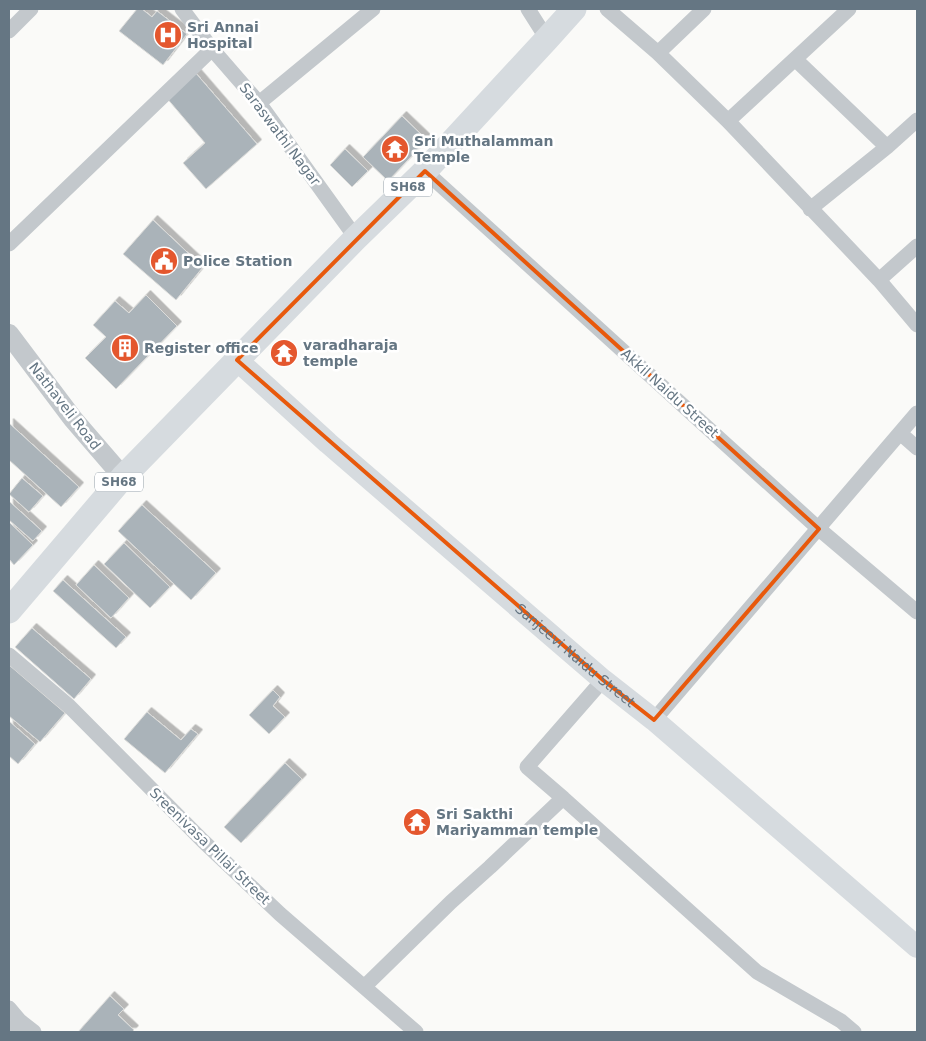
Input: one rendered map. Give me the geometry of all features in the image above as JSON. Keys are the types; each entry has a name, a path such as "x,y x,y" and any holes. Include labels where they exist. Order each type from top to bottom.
{"main road":[{"name":"SH68","path":"9,611 123,477 356,238 425,172 574,9"},
{"name":"Sanjeevi Naidu Street","path":"237,360 328,443 917,947"}],"street":[{"path":"9,31 31,9"},
{"name":"Saraswathi Nagar","path":"182,9 212,49 259,103 356,238"},
{"path":"259,103 373,9"},
{"path":"528,9 548,39"},
{"path":"607,9 658,53 728,121 879,280 917,325"},
{"path":"658,53 704,9"},
{"path":"728,121 850,9"},
{"path":"9,244 212,49"},
{"path":"795,59 887,147"},
{"path":"810,209 887,147 917,120"},
{"name":"Akkil Naidu Street","path":"425,172 819,529 917,612"},
{"path":"879,280 917,246"},
{"name":"Nathaveli Road","path":"9,334 72,419 123,477"},
{"path":"654,720 917,413"},
{"path":"900,433 917,448"},
{"name":"Sreenivasa Pillai Street","path":"9,655 69,706 202,841 280,914 416,1032"},
{"path":"603,680 527,767 758,972 841,1021 854,1032"},
{"path":"364,987 451,902 563,798"},
{"path":"9,1008 20,1021 34,1032"},
{"path":"9,1032 20,1021"}],"highlighted area":[{"path":"425,171 819,529 654,720 603,680 237,360"}],"building":[{"path":"137,9 142,9 152,17 157,11 187,34 163,65 119,31"},
{"path":"194,71 257,144 206,189 183,163 205,143 165,96"},
{"name":"Sri Muthalamman Temple","path":"402,116 427,140 388,181 363,157"},
{"path":"345,149 368,171 352,187 330,165"},
{"name":"Police Station","path":"153,220 203,267 176,300 123,254"},
{"name":"Register office","path":"146,295 177,326 116,389 85,358 106,337 93,325 115,301 129,313"},
{"path":"9,423 79,487 61,507 9,460"},
{"path":"22,478 43,496 29,512 9,494"},
{"path":"10,502 42,531 33,541 9,520"},
{"path":"142,505 216,573 191,600 118,531"},
{"path":"9,522 33,545 14,565 9,559"},
{"path":"124,543 170,587 150,608 104,564"},
{"path":"94,565 129,598 111,618 76,585"},
{"path":"63,580 126,637 116,648 53,591"},
{"path":"32,628 91,679 74,699 15,647"},
{"path":"9,665 65,713 40,742 9,716"},
{"path":"273,690 280,697 273,706 285,717 269,734 249,715"},
{"path":"147,712 181,740 191,729 198,734 165,773 124,739"},
{"path":"9,721 35,744 18,764 9,756"},
{"path":"285,763 302,779 241,843 224,827"},
{"path":"110,996 124,1009 118,1015 134,1030 132,1032 78,1032"}],"place":[{"name":"Sri Annai Hospital","path":"168,35"},
{"name":"Sri Muthalamman Temple","path":"395,149"},
{"name":"Police Station","path":"164,261"},
{"name":"Register office","path":"125,348"},
{"name":"varadharaja temple","path":"284,353"},
{"name":"Sri Sakthi Mariyamman temple","path":"417,822"}]}
